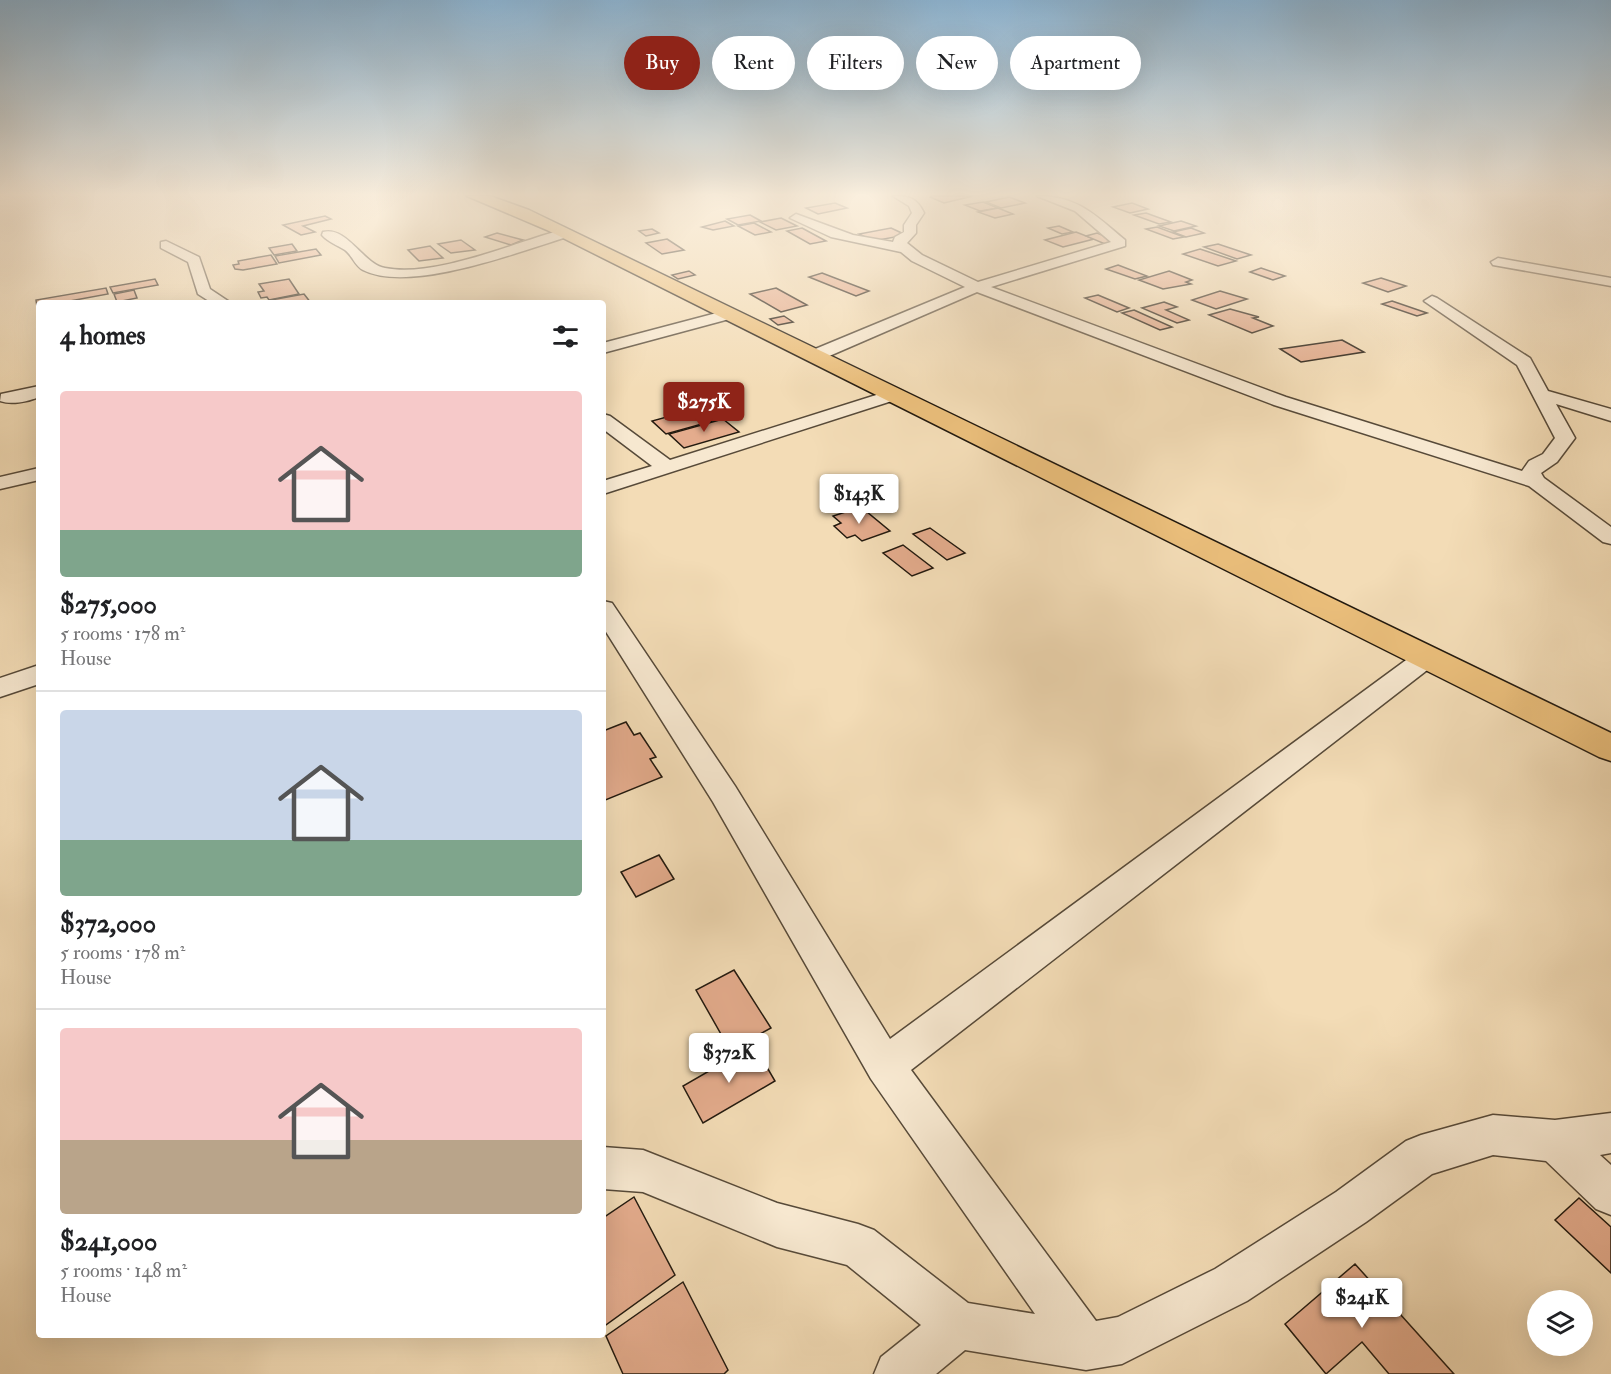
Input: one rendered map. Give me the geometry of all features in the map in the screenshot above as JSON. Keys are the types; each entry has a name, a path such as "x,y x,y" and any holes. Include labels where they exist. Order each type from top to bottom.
{"main road":[{"path":"619,260 1611,748"}],"street":[{"path":"194,260 203,291 218,300"},
{"path":"361,260 366,267 391,273 407,273 441,269 472,260"},
{"path":"920,260 976,287 1280,401 1536,482 1611,537"},
{"path":"814,356 915,311 976,287 1064,260"},
{"path":"1498,262 1611,282"},
{"path":"1432,301 1524,362 1565,438 1550,459 1536,465 1531,473 1536,482"},
{"path":"606,347 728,315"},
{"path":"8,398 36,393"},
{"path":"1540,394 1611,415"},
{"path":"606,487 892,395"},
{"path":"606,422 666,466"},
{"path":"0,483 36,475"},
{"path":"606,613 724,794 885,1066 1086,1346"},
{"path":"885,1066 1426,658"},
{"path":"0,688 36,675"},
{"path":"606,1168 644,1171 777,1225 858,1246 958,1325 1086,1346 1122,1340 1231,1285 1351,1207 1421,1156 1493,1135 1555,1141 1611,1133"},
{"path":"1555,1141 1611,1194"},
{"path":"898,1374 958,1325"}],"building":[{"path":"274,260 277,264 243,270 235,269 233,265 239,264 238,261"},
{"path":"277,260 294,260 279,263"},
{"path":"1201,260 1236,261 1218,266"},
{"path":"1118,265 1147,276 1135,279 1106,269"},
{"path":"1261,268 1285,276 1273,280 1250,272"},
{"path":"689,271 695,275 678,279 672,275"},
{"path":"1169,271 1192,280 1186,282 1191,284 1163,289 1139,280"},
{"path":"822,273 869,291 856,296 809,277"},
{"path":"1381,278 1406,286 1388,292 1363,283"},
{"path":"155,279 158,285 113,293 110,287"},
{"path":"289,279 299,294 269,300 267,297 261,298 258,292 264,291 259,284"},
{"path":"106,288 108,294 75,300 36,300"},
{"path":"776,288 807,305 781,312 750,294"},
{"path":"134,290 137,298 116,300 114,294"},
{"path":"1220,291 1247,299 1216,309 1192,300"},
{"path":"304,294 309,300 271,300"},
{"path":"1098,295 1129,308 1117,312 1085,298"},
{"path":"1392,301 1427,313 1417,316 1382,304"},
{"path":"1164,302 1177,307 1166,310 1189,320 1177,323 1142,308"},
{"path":"1230,309 1259,317 1253,318 1273,326 1252,333 1209,315"},
{"path":"1134,310 1172,327 1160,330 1122,313"},
{"path":"784,316 793,322 778,325 770,319"},
{"path":"1342,340 1364,352 1301,362 1280,349"},
{"path":"706,406 720,419 666,434 652,421"},
{"path":"723,419 739,432 684,448 669,434"},
{"path":"861,507 890,531 862,541 855,535 847,538 834,526 841,523 833,516"},
{"path":"930,528 965,553 947,560 913,534"},
{"path":"903,545 933,568 912,576 883,553"},
{"path":"626,722 634,735 640,733 656,757 650,759 662,777 606,800 606,730"},
{"path":"659,855 674,879 636,897 621,872"},
{"path":"734,970 771,1028 730,1050 696,990"},
{"path":"754,1045 775,1081 703,1123 683,1086"},
{"path":"634,1197 675,1275 606,1325 606,1216"},
{"path":"1579,1198 1611,1227 1611,1273 1555,1220"},
{"path":"1355,1264 1454,1374 1389,1374 1362,1342 1326,1374 1285,1324"},
{"path":"683,1282 728,1370 724,1374 623,1374 606,1336"}]}
